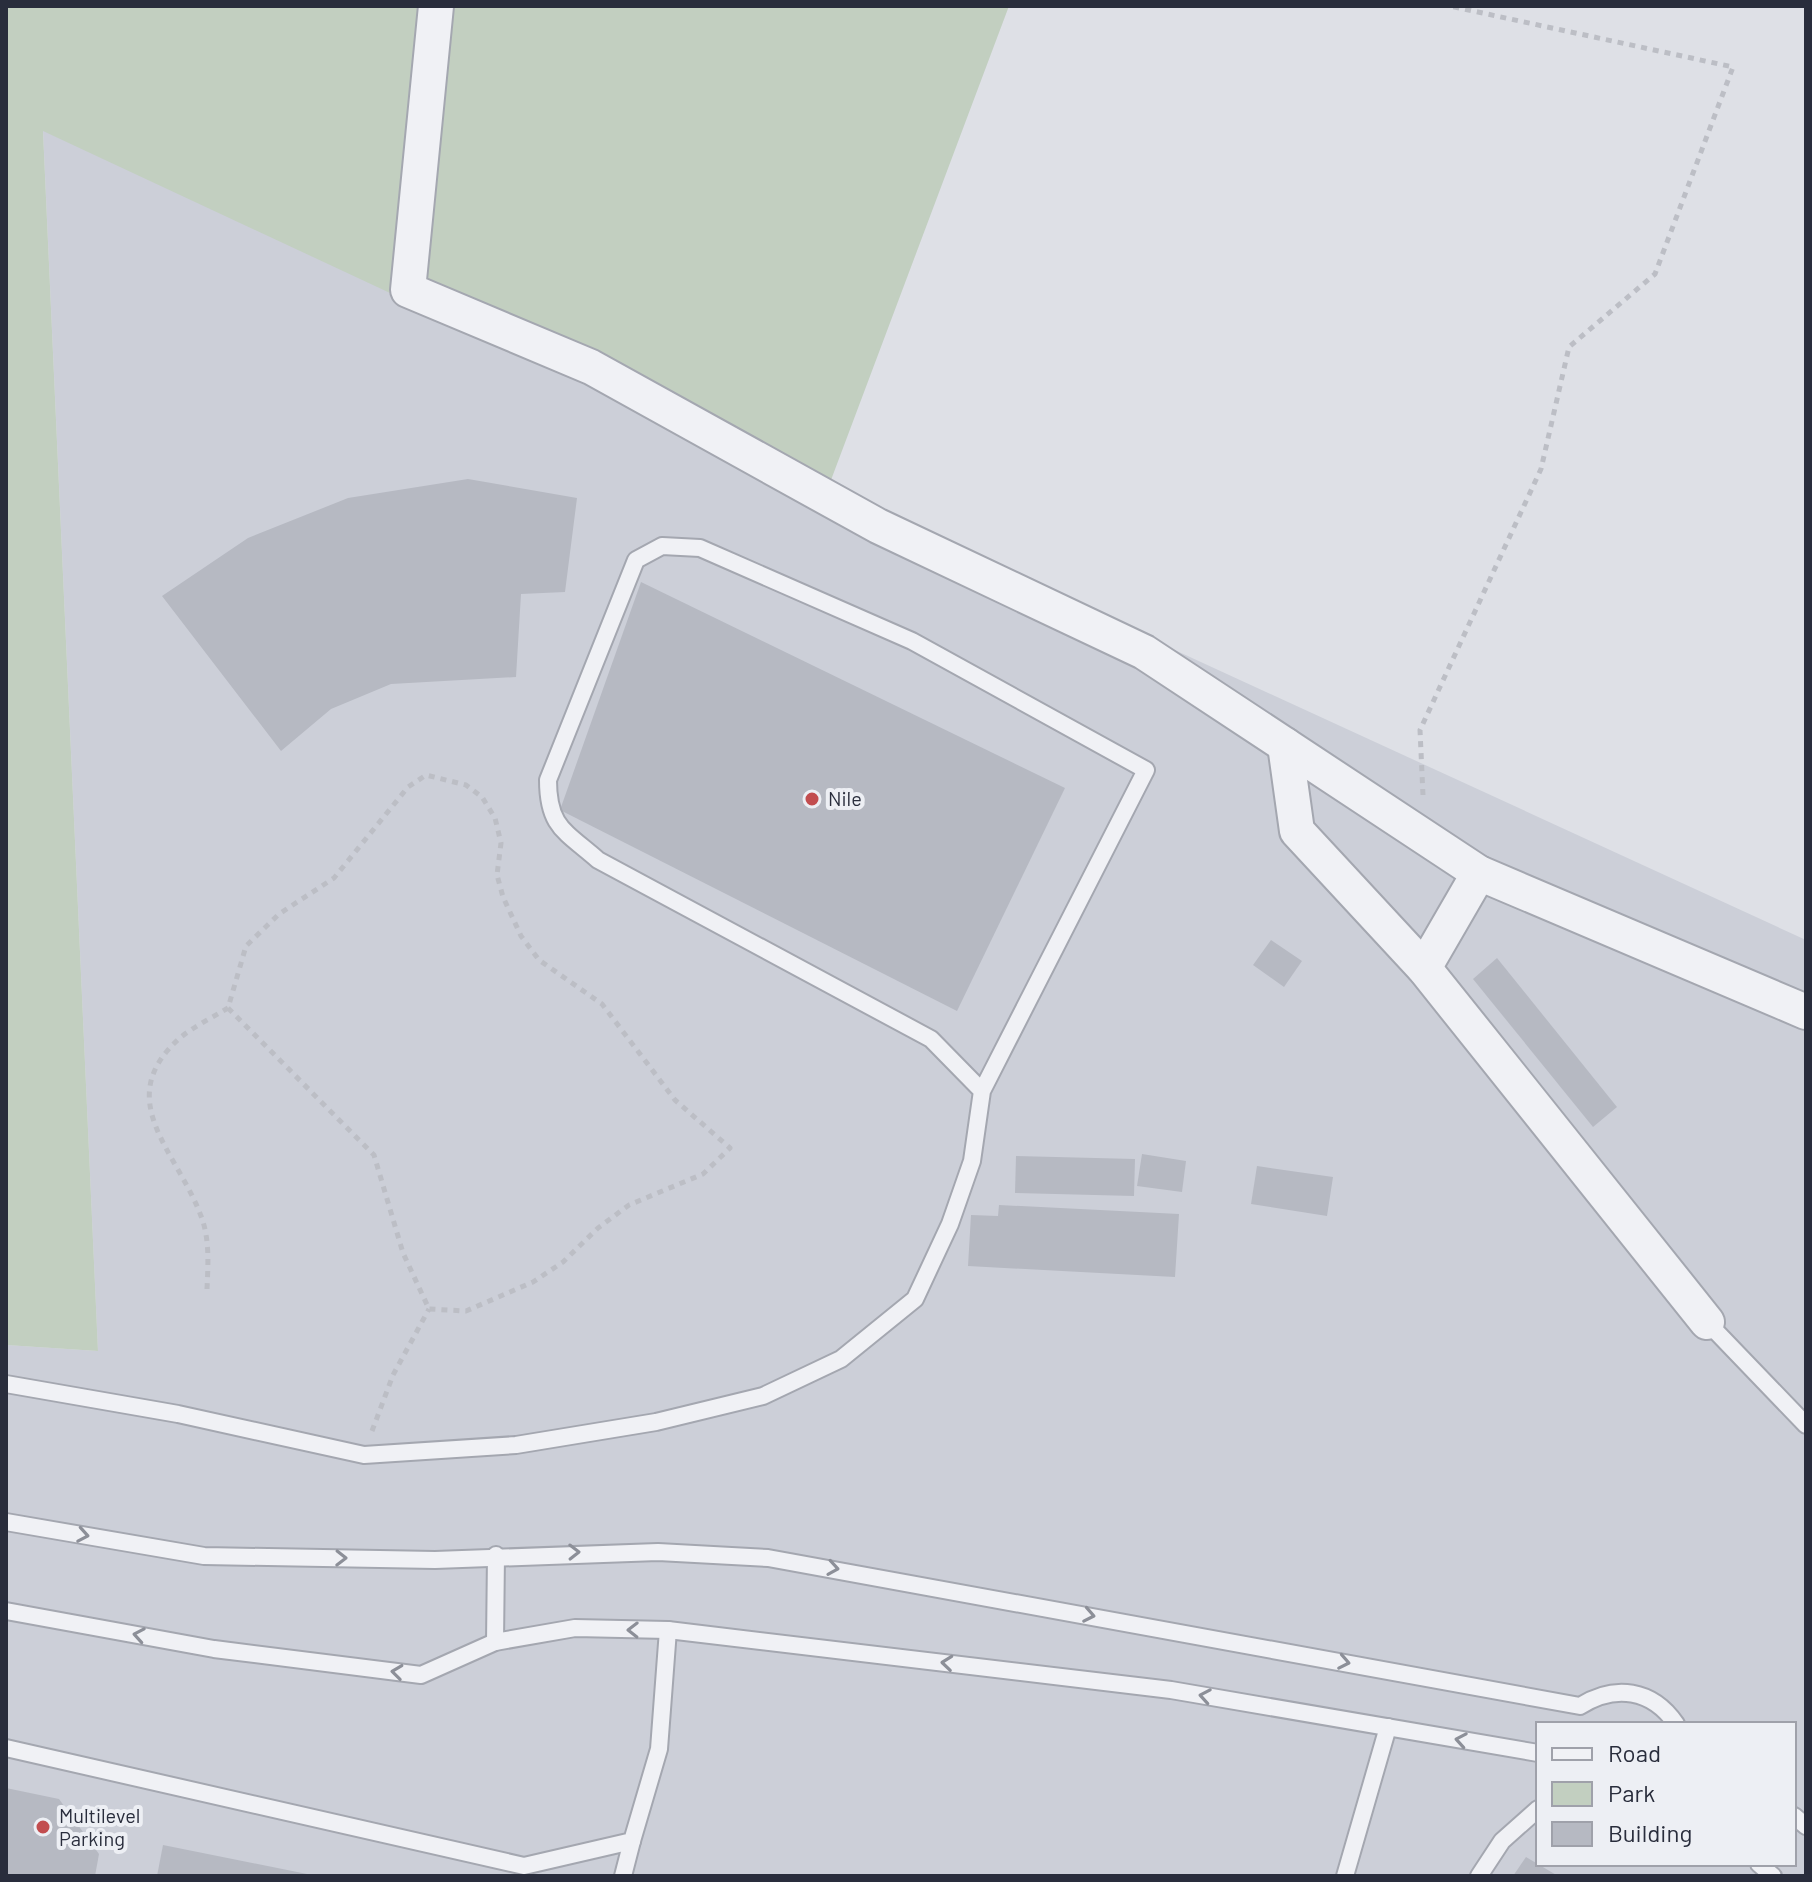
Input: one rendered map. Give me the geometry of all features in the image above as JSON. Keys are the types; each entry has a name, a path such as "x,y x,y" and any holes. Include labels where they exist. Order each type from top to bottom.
{"street":[{"path":"436,6 408,290 591,367 878,526 1144,652 1479,873 1806,1012"},
{"path":"1285,745 1297,831 1424,968 1707,1322"},
{"path":"1424,968 1479,873"}],"lane":[{"path":"6,1384 178,1414 364,1455 516,1445 656,1422 763,1396 841,1359 915,1299 950,1224 972,1161 982,1091 1146,770 912,641 700,548 662,546 636,560 548,780 548,806 556,824 598,860 931,1039 982,1091"},
{"path":"1707,1322 1806,1425"},
{"path":"6,1522 204,1556 435,1560 496,1555 658,1552 768,1558 1580,1706 1605,1694 1633,1692 1659,1704 1674,1722"},
{"path":"495,1642 496,1555"},
{"path":"6,1611 214,1649 421,1675 495,1642 575,1628 668,1630 1171,1690 1536,1753"},
{"path":"623,1876 659,1749 668,1630"},
{"path":"1345,1876 1388,1727"},
{"path":"6,1748 523,1871 632,1841"},
{"path":"1479,1876 1502,1841 1536,1811"}],"path":[{"path":"1426,836 1420,730 1541,469 1569,347 1655,274 1733,67 1450,6"},
{"path":"207,1289 208,1250 202,1218 148,1108 147,1084 181,1037 228,1008 246,946 279,914 334,878 408,787 426,775 466,785 482,797 495,818 501,843 497,875 503,897 530,948 539,960 602,1004 675,1100 730,1148 703,1174 629,1205 598,1228 563,1262 533,1282 466,1311 429,1309"},
{"path":"228,1008 374,1155 403,1253 429,1309"},
{"path":"364,1455 393,1375 429,1309"}],"shaded area":[{"path":"43,130 1806,940 1806,1876 6,1876 6,1345 98,1351"}],"green space":[{"path":"6,6 1009,6 825,496 43,131 98,1351 6,1345"}],"building":[{"path":"468,479 577,498 565,592 521,594 516,677 391,684 331,709 281,751 162,596 248,538 348,498"},
{"name":"Nile","path":"641,582 1065,788 957,1011 560,810"},
{"path":"1271,940 1302,961 1284,987 1253,965"},
{"path":"1497,958 1617,1107 1593,1127 1473,979"},
{"path":"1142,1154 1186,1161 1182,1192 1137,1186"},
{"path":"1016,1156 1135,1159 1134,1196 1015,1193"},
{"path":"1257,1166 1333,1177 1327,1216 1251,1204"},
{"path":"999,1205 1179,1214 1175,1277 968,1266 971,1215 998,1216"},
{"name":"Multilevel Parking","path":"6,1788 59,1799 99,1854 95,1876 6,1876"},
{"path":"163,1845 312,1875 312,1876 157,1876"},
{"path":"1526,1857 1536,1866 1558,1876 1513,1876"}],"place":[{"name":"Nile","path":"812,799"},
{"name":"Multilevel Parking","path":"43,1827"}]}
